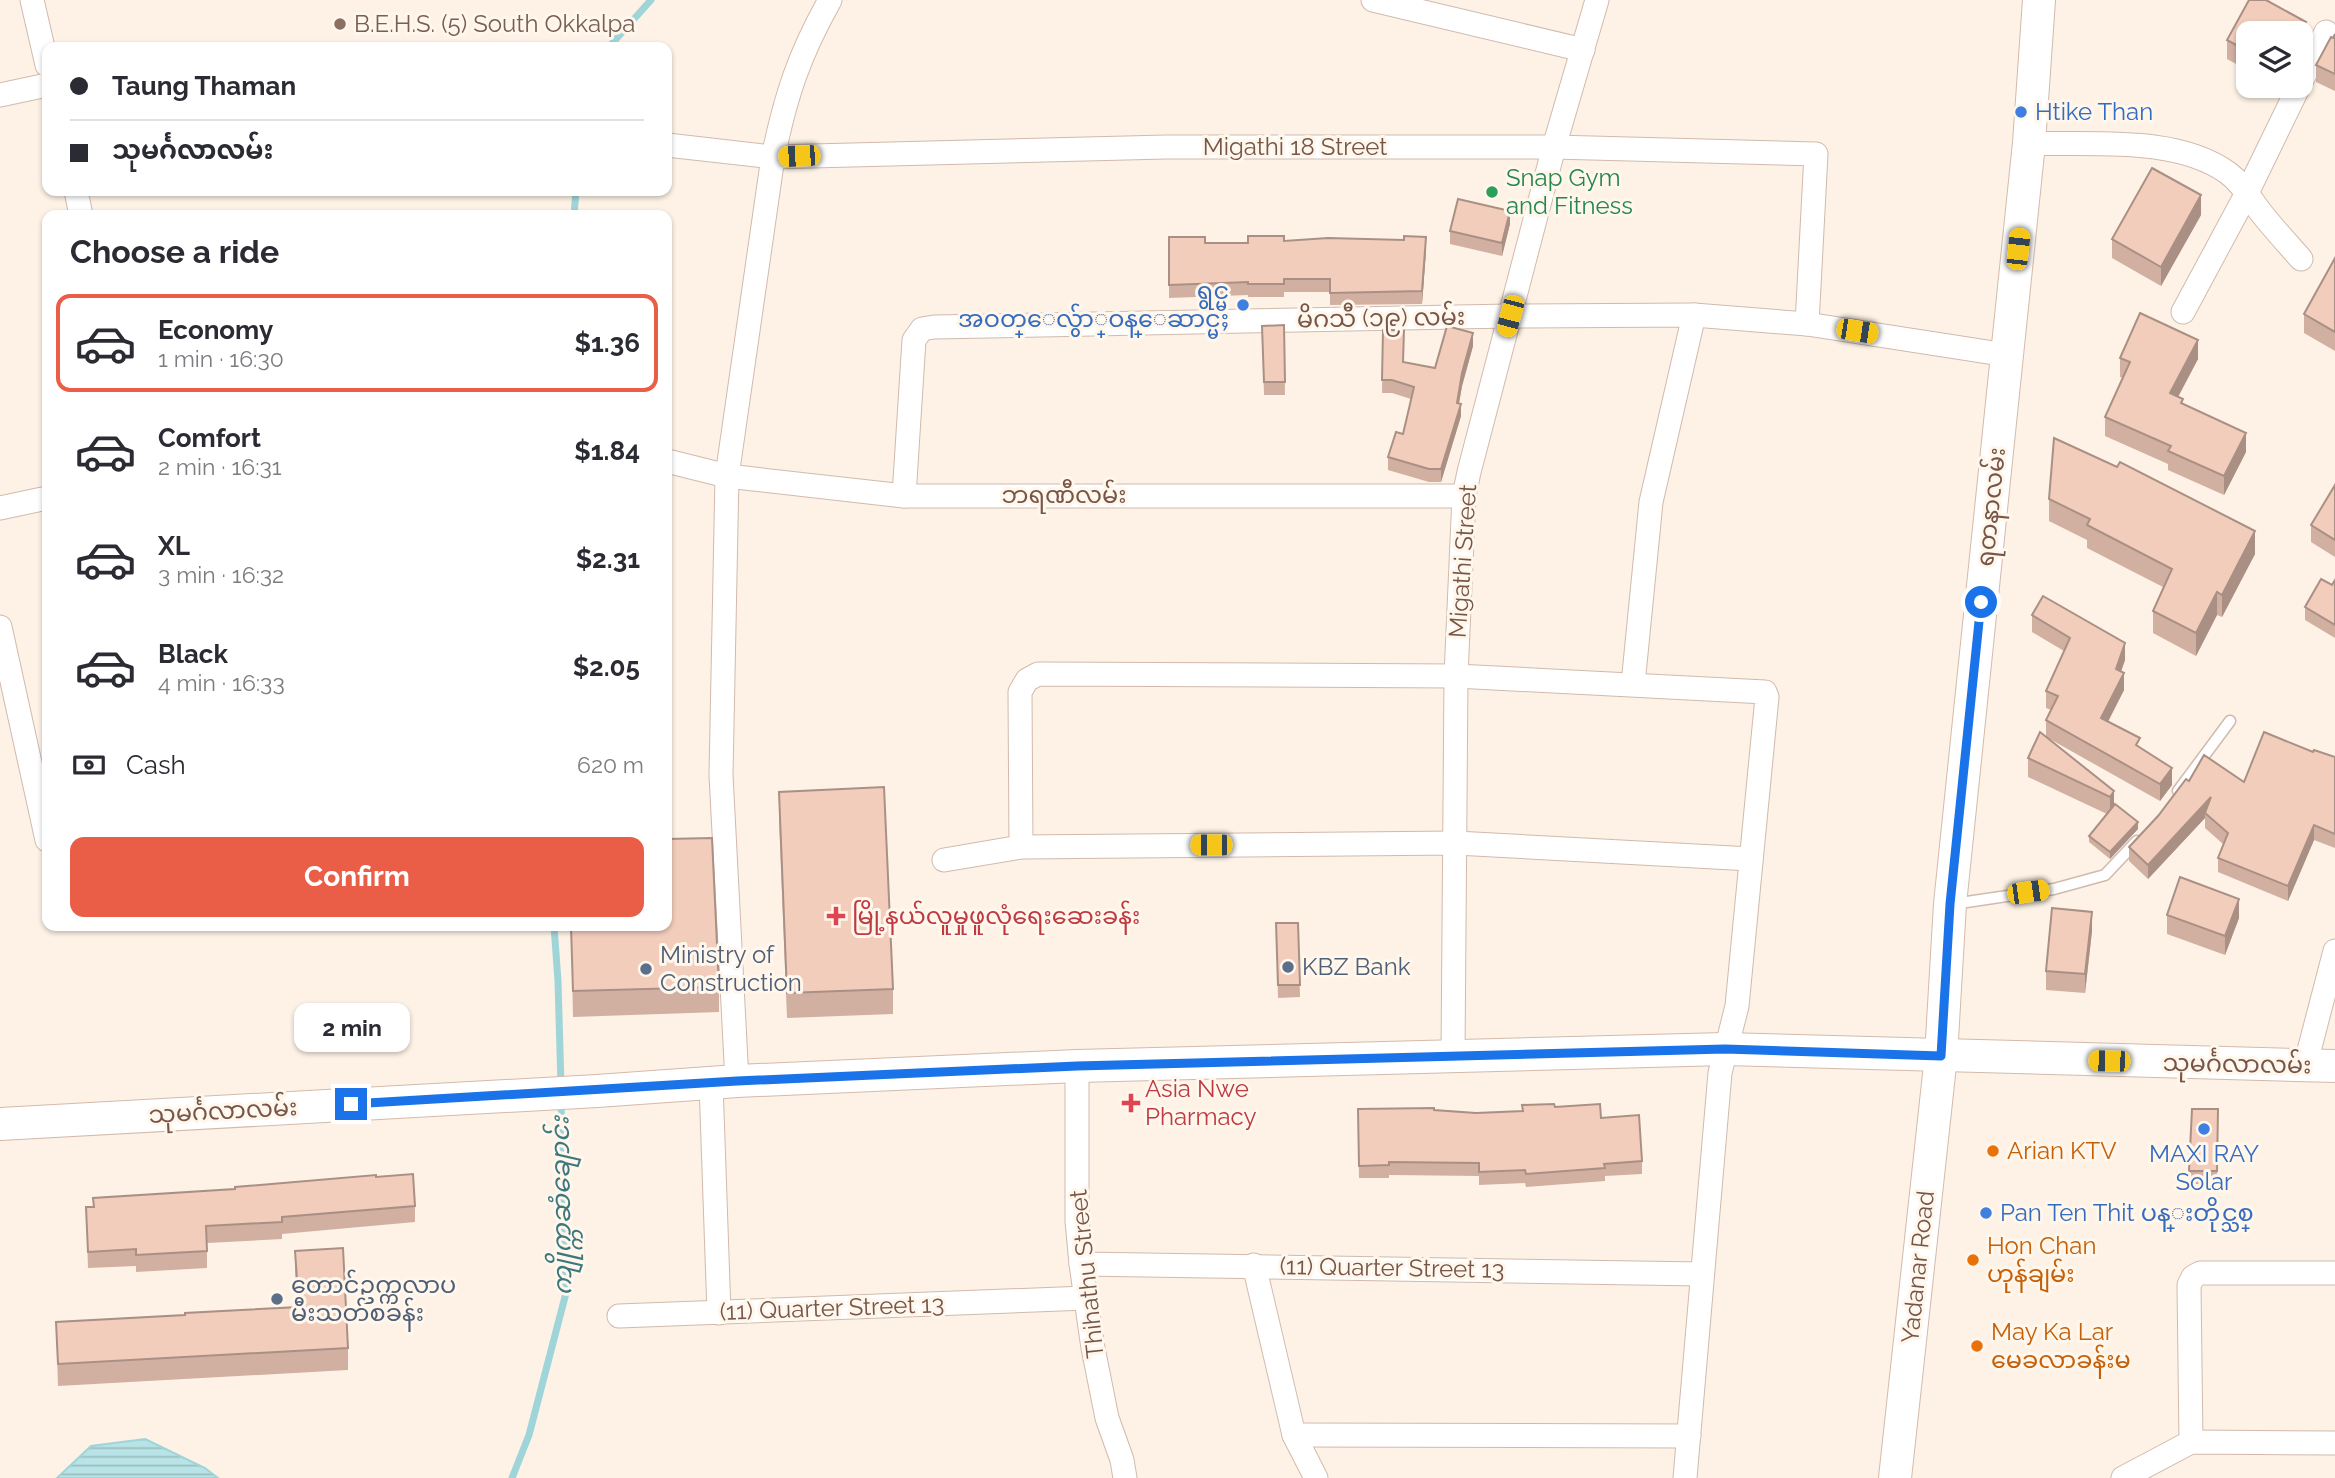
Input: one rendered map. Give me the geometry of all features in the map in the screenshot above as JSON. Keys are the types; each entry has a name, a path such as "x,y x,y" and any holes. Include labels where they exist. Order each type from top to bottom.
{"main road":[{"name":"ရတနာလမ်း","path":"1941,1056 1950,904 2029,143 2039,0"},
{"name":"သုမင်္ဂလာလမ်း","path":"0,1124 724,1082 1077,1066 1725,1049 2320,1066"},
{"name":"Yadanar Road","path":"1895,1478 1941,1056"}],"street":[{"path":"32,0 42,43"},
{"path":"719,1313 724,1082 721,775 727,476 773,157 793,77 808,38 830,0"},
{"path":"1373,0 1583,50"},
{"name":"Migathi Street","path":"1453,1056 1457,843 1456,676 1464,496 1554,147 1597,0"},
{"path":"2313,58 2326,32"},
{"path":"0,94 42,86"},
{"path":"2183,312 2293,98"},
{"path":"2029,143 2125,145 2180,152 2210,163 2229,174 2247,192 2301,259"},
{"name":"Migathi 18 Street","path":"672,146 773,157 1166,147 1554,147 1816,154 1807,324"},
{"path":"1633,684 1655,477 1694,315"},
{"name":"မိဂသီ (၁၉) လမ်း","path":"904,496 914,340 922,329 948,326 1694,315 1807,324 2007,355"},
{"name":"ဘရဏီလမ်း","path":"672,462 727,476 904,496 1464,496"},
{"path":"0,508 42,499"},
{"path":"0,627 42,817"},
{"path":"1021,847 1020,692 1027,680 1038,674 1456,676 1765,692 1767,697 1737,1006 1720,1073 1685,1478"},
{"path":"944,860 1021,847 1457,843 1751,859"},
{"path":"2320,1066 2335,951"},
{"name":"Thihathu Street","path":"1077,1066 1077,1221 1082,1264 1093,1349 1107,1418 1122,1460 1125,1478"},
{"name":"(11) Quarter Street 13","path":"1082,1264 1702,1273"},
{"path":"1254,1265 1294,1435 1316,1478"},
{"path":"2192,1442 2189,1285 2193,1278 2200,1273 2335,1273"},
{"name":"(11) Quarter Street 13","path":"619,1316 1086,1298"},
{"path":"1294,1435 1689,1436"},
{"path":"2123,1478 2192,1442 2335,1443"}],"lane":[{"path":"2168,804 2230,721"},
{"path":"1950,904 2054,889 2105,875 2143,835"}],"water":[{"path":"145,1439 205,1468 218,1478 57,1478 91,1446"}],"building":[{"path":"2249,0 2266,0 2304,21 2237,21"},
{"path":"2236,24 2236,45 2227,40"},
{"path":"2335,34 2335,74 2316,65"},
{"path":"2152,168 2201,195 2161,267 2112,239"},
{"path":"1458,199 1510,211 1502,243 1450,231"},
{"path":"1248,236 1284,236 1284,241 1328,238 1404,240 1404,236 1426,237 1422,291 1330,293 1330,279 1284,279 1284,284 1248,282 1169,285 1169,237 1205,237 1205,243 1248,243"},
{"path":"2335,258 2335,332 2304,314"},
{"path":"2140,313 2198,340 2170,393 2183,399 2181,403 2246,433 2224,476 2168,451 2171,446 2105,417 2130,362 2120,358"},
{"path":"1284,325 1285,382 1264,382 1262,326"},
{"path":"1447,326 1473,333 1462,373 1457,403 1461,404 1441,469 1429,469 1388,457 1396,432 1403,434 1414,387 1392,380 1382,380 1383,330 1404,330 1403,362 1435,368"},
{"path":"2054,438 2117,467 2120,462 2255,531 2222,595 2217,592 2196,633 2153,611 2172,569 2087,525 2090,519 2049,499"},
{"path":"2335,485 2335,540 2311,525"},
{"path":"2321,579 2332,585 2335,580 2335,625 2305,607"},
{"path":"2043,596 2125,643 2116,669 2124,673 2101,718 2140,738 2136,745 2172,768 2160,784 2046,720 2058,696 2046,691 2070,638 2032,615"},
{"path":"2040,732 2114,791 2110,797 2028,758"},
{"path":"2264,732 2313,752 2314,750 2335,757 2335,834 2314,825 2288,886 2218,858 2228,833 2205,813 2211,797 2148,865 2129,847 2158,816 2186,779 2189,781 2204,755 2244,782"},
{"name":"မြို့နယ်လူမှုဖူလုံရေးဆေးခန်း","path":"884,787 893,989 787,993 779,792"},
{"path":"2115,804 2138,822 2110,852 2089,836"},
{"name":"Ministry of Construction","path":"712,838 719,987 573,991 571,931 672,931 672,839"},
{"path":"2180,877 2239,899 2225,936 2167,915"},
{"path":"2052,908 2092,912 2085,974 2046,971"},
{"name":"KBZ Bank","path":"1276,923 1298,923 1300,985 1278,985"},
{"path":"1554,1104 1555,1107 1600,1104 1601,1118 1639,1115 1642,1161 1604,1164 1605,1168 1526,1174 1525,1170 1479,1172 1479,1163 1389,1162 1389,1165 1359,1166 1358,1109 1434,1108 1476,1113 1523,1111 1522,1105"},
{"path":"2192,1109 2218,1109 2217,1171 2189,1171"},
{"path":"413,1174 415,1206 282,1217 282,1222 206,1226 207,1251 136,1255 136,1249 88,1252 86,1207 94,1207 93,1198"},
{"path":"343,1248 348,1348 58,1364 56,1322 299,1307 295,1251"}],"waterway":[{"name":"ကျိုက္ကဆံချောင်း","path":"613,42 651,0"},
{"name":"ကျိုက္ကဆံချောင်း","path":"574,210 576,196"},
{"name":"ကျိုက္ကဆံချောင်း","path":"554,931 561,1086"},
{"name":"ကျိုက္ကဆံချောင်း","path":"512,1478 529,1435 566,1293 561,1102"}],"place":[{"name":"B.E.H.S. (5) South Okkalpa","path":"340,24"},
{"name":"Htike Than","path":"2021,112"},
{"name":"Snap Gym and Fitness","path":"1492,192"},
{"name":"ရွင္မ အဝတ္ေလွ်ာ္ဝန္ေဆာင္မႈ","path":"1243,305"},
{"name":"မြို့နယ်လူမှုဖူလုံရေးဆေးခန်း","path":"836,916"},
{"name":"KBZ Bank","path":"1288,967"},
{"name":"Ministry of Construction","path":"646,969"},
{"name":"Asia Nwe Pharmacy","path":"1131,1103"},
{"name":"MAXI RAY Solar","path":"2204,1129"},
{"name":"Arian KTV","path":"1993,1151"},
{"name":"Pan Ten Thit ပန္းတိုင္သစ္","path":"1986,1213"},
{"name":"Hon Chan ဟုန်ချမ်း","path":"1973,1260"},
{"name":"တောင်ဥက္ကလာပ မီးသတ်စခန်း","path":"277,1299"},
{"name":"May Ka Lar မေခလာခန်းမ","path":"1977,1346"}],"route":[{"path":"351,1104 737,1081 1077,1066 1725,1049 1941,1056 1950,904 1981,602"}]}
